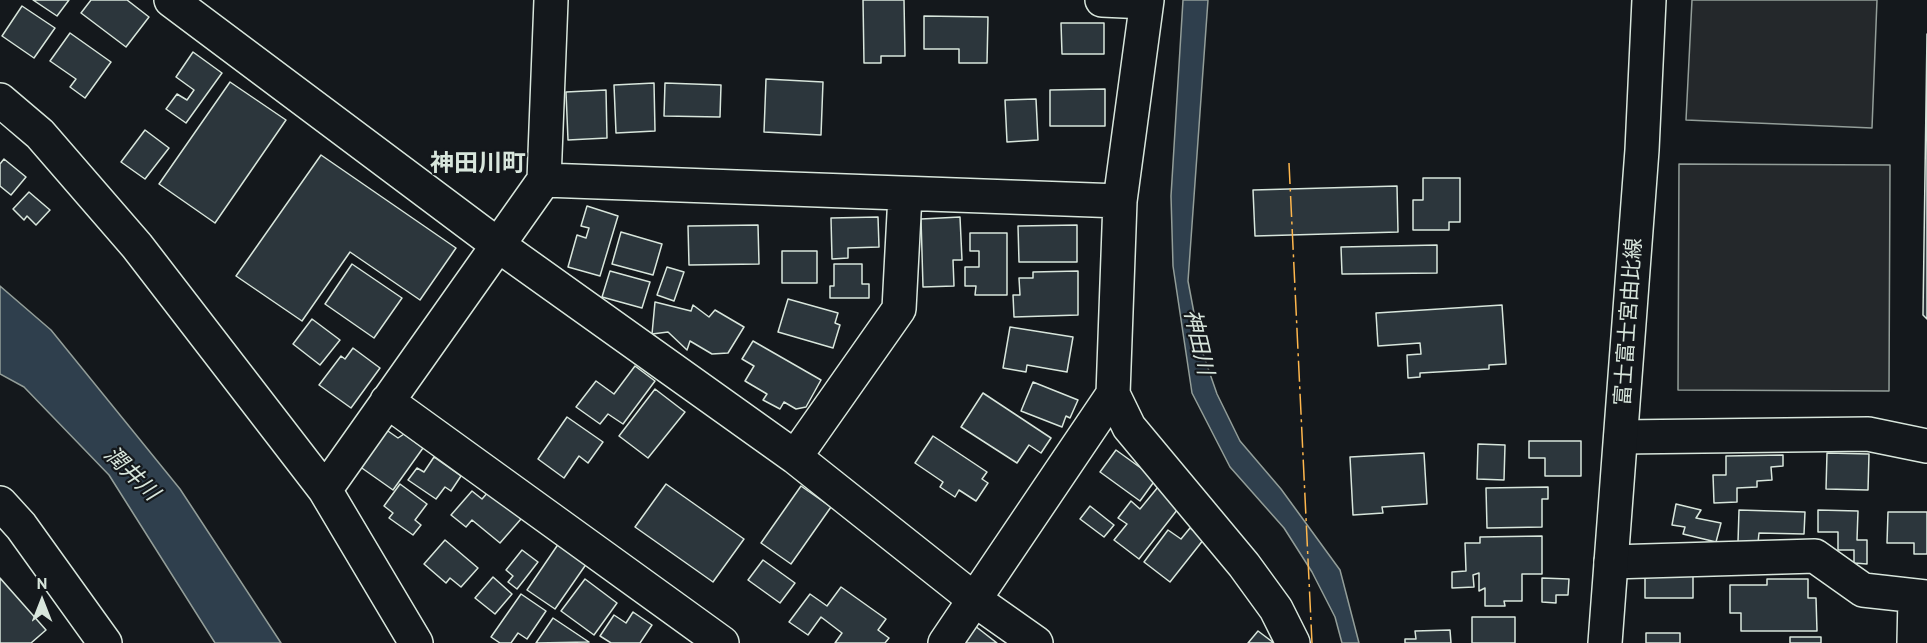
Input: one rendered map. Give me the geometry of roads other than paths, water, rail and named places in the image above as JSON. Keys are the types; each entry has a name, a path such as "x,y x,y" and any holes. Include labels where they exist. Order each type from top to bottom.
{"street":[{"path":"171,0 498,245 795,457 975,600 1036,643"},
{"path":"325,489 544,180 551,0"},
{"path":"1102,0 1147,1 1120,201 1113,394 1129,427 1230,548 1270,601 1293,643"},
{"name":"富士富士宮由比線","path":"1605,643 1642,150 1649,0"},
{"path":"0,100 40,134 137,246 325,489 417,643"},
{"path":"544,180 905,195 1120,201"},
{"path":"795,457 900,309 905,195"},
{"path":"945,643 1113,394"},
{"path":"387,401 722,643"},
{"path":"1620,437 1868,434 1927,446"},
{"path":"0,503 21,526 105,643"},
{"path":"1611,562 1815,556 1863,590 1921,597 1914,643"}],"water":[{"name":"神田川","path":"1183,0 1208,0 1188,281 1200,345 1217,394 1240,441 1281,489 1340,570 1359,643 1342,643 1335,617 1312,572 1284,528 1230,467 1192,393 1173,266 1171,196"},
{"name":"潤井川","path":"0,286 51,330 180,489 281,643 215,643 109,475 24,387 0,374"}],"district":[{"name":"神田川町","path":"478,164"}]}
